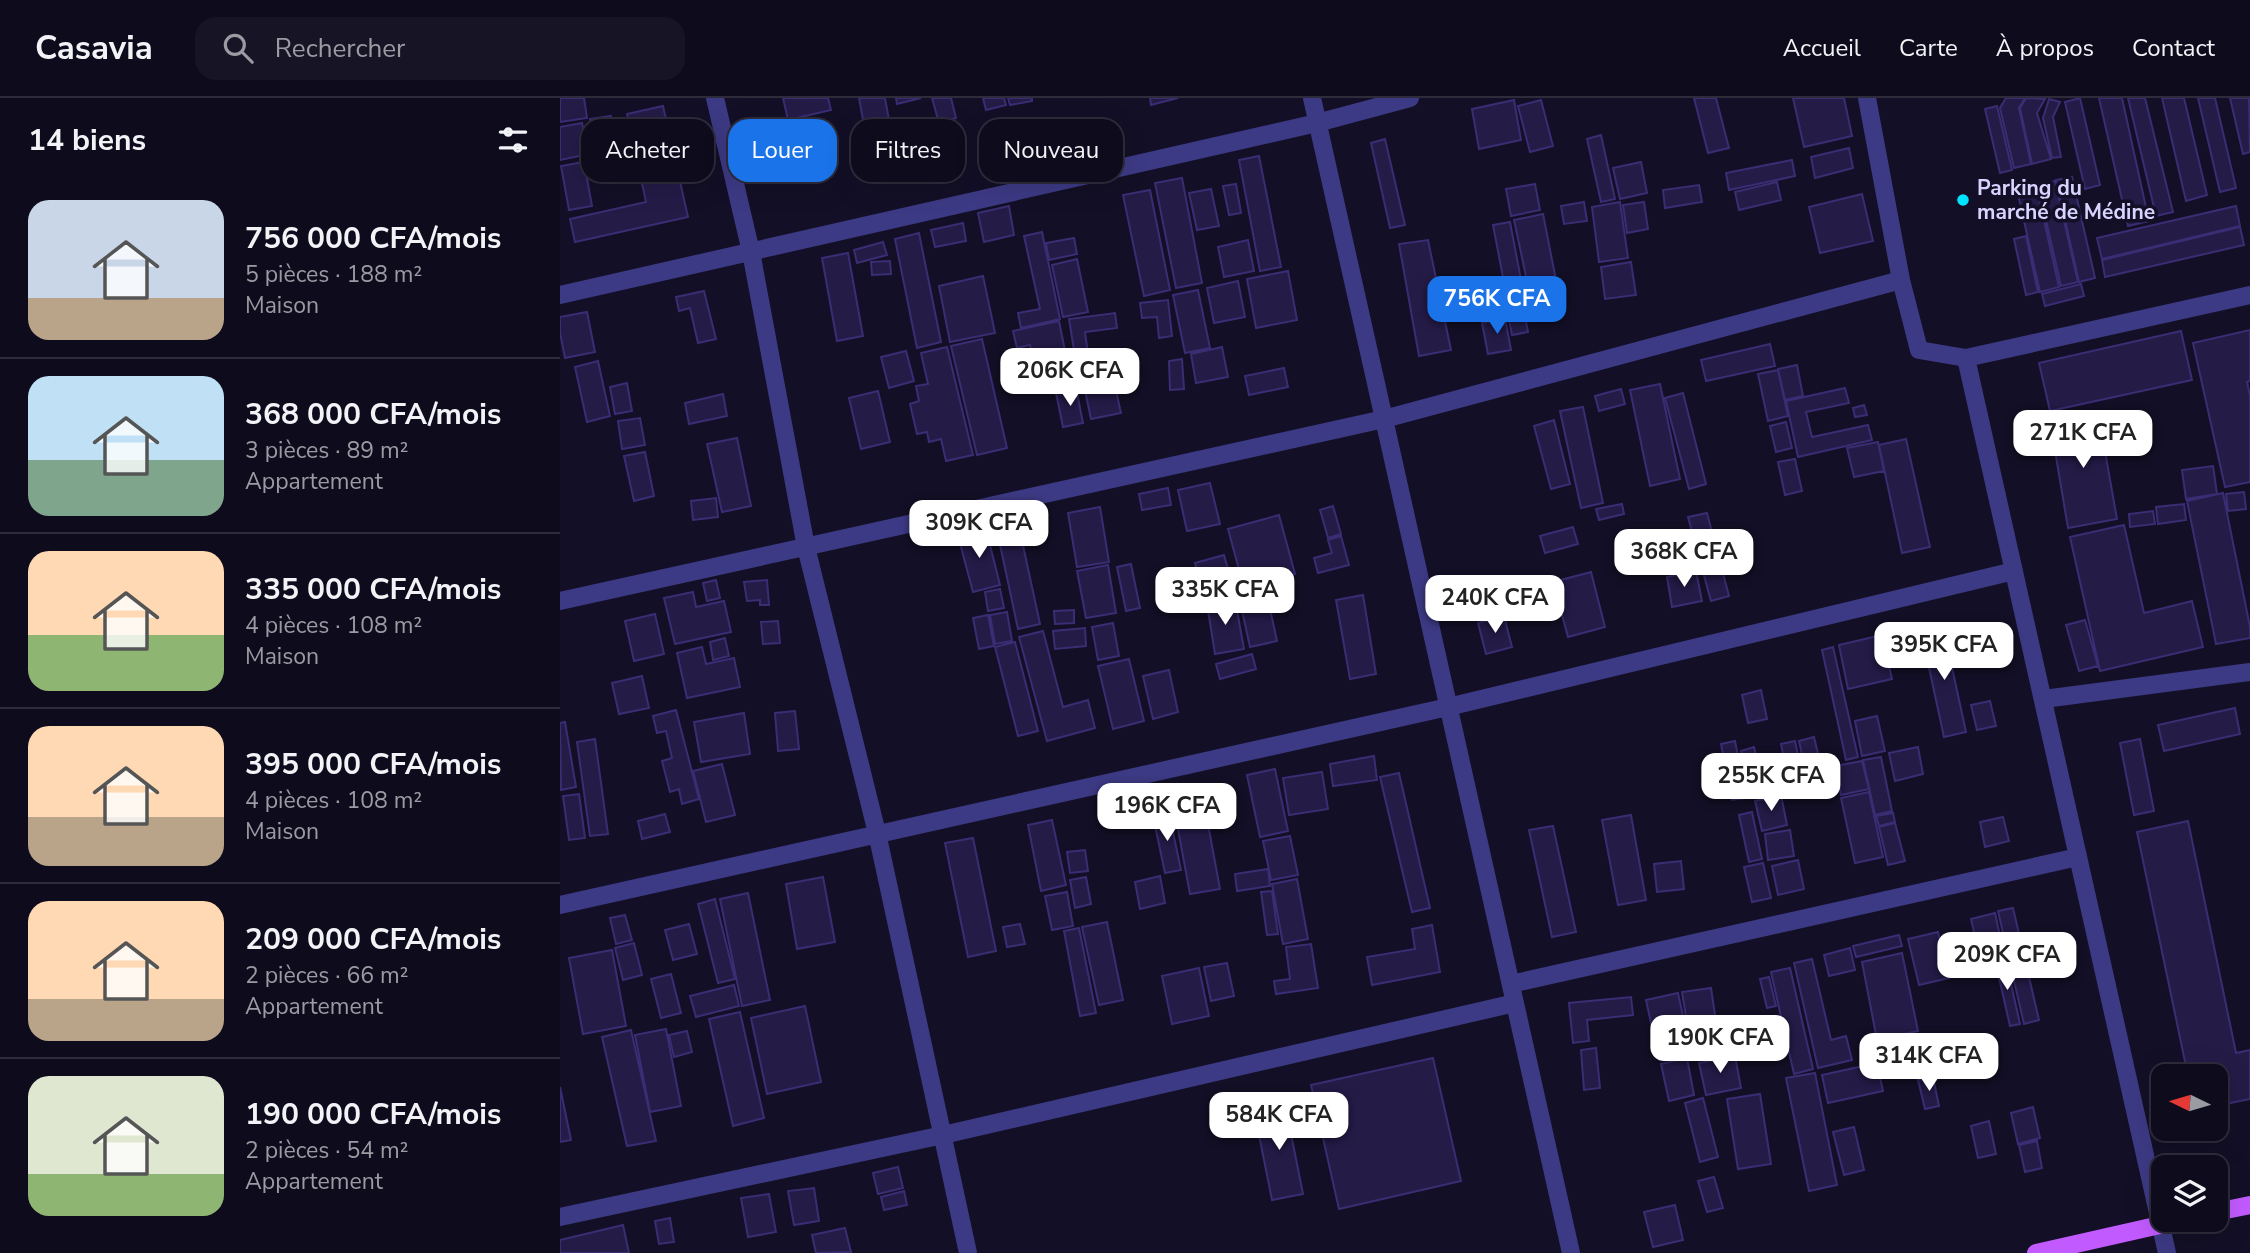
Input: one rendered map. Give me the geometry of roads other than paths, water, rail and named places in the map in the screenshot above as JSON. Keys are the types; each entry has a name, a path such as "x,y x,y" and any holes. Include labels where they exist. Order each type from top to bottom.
{"main road":[{"path":"2228,1210 2250,1205"},
{"path":"2036,1253 2151,1227"}],"street":[{"path":"715,98 751,252 806,547 877,833 968,1253"},
{"path":"1312,98 1571,1253"},
{"path":"560,295 1317,122 1410,98"},
{"path":"1867,98 1901,281 1919,350 1966,358 2250,295"},
{"path":"560,601 1384,419 1901,281"},
{"path":"1966,358 2151,1185"},
{"path":"560,905 1448,707 2014,571"},
{"path":"2044,699 2250,671"},
{"path":"1511,984 2078,857"},
{"path":"560,1217 943,1135 1515,1003"},
{"path":"2162,1232 2167,1253"}],"place":[{"name":"Parking du marché de Médine","path":"1963,200"}]}
